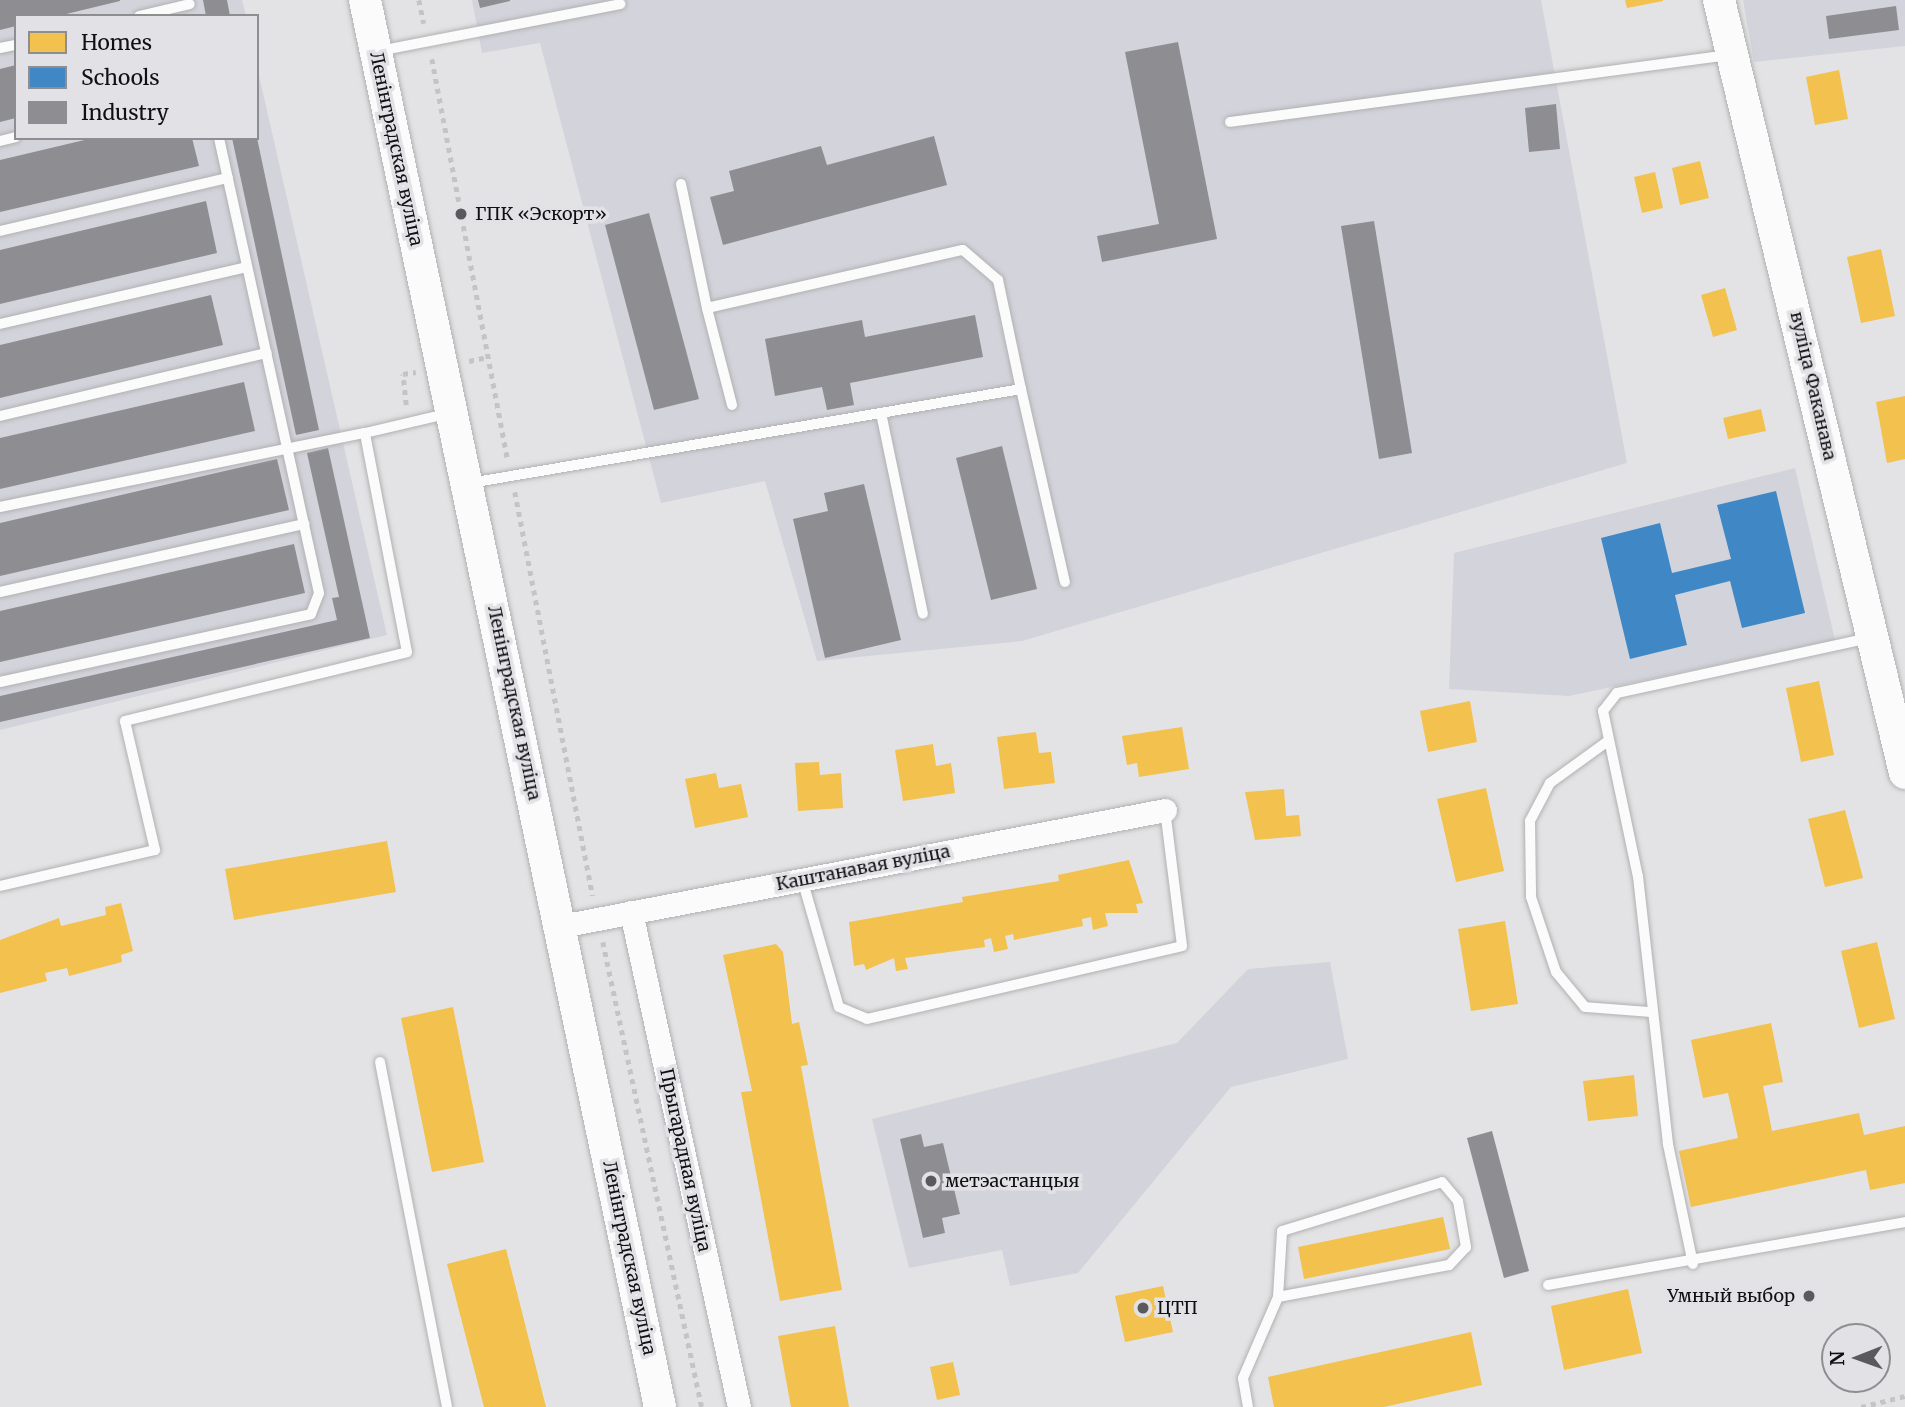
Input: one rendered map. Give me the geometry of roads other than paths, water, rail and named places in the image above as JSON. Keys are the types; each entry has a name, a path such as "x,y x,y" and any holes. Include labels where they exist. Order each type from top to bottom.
{"main road":[{"name":"Ленінградская вуліца","path":"365,0 660,1407"},
{"name":"вуліца Факанава","path":"1719,0 1905,773"}],"street":[{"name":"Каштанавая вуліца","path":"561,926 1164,810"},
{"name":"Прыгарадная вуліца","path":"631,912 739,1407"}],"lane":[{"path":"376,51 620,4"},
{"path":"150,14 190,7"},
{"path":"1230,122 1734,54"},
{"path":"0,682 311,614 319,593 219,140"},
{"path":"0,231 228,178"},
{"path":"681,184 707,308 732,405"},
{"path":"707,308 963,250 998,280 1065,582"},
{"path":"0,324 247,267"},
{"path":"0,416 267,353"},
{"path":"468,484 1021,389"},
{"path":"0,507 287,446 365,433 453,412"},
{"path":"881,413 923,614"},
{"path":"0,886 155,850 125,721 407,652 365,433"},
{"path":"0,592 304,524"},
{"path":"1693,1264 1650,1012 1638,877 1608,741 1604,711 1617,693 1873,638"},
{"path":"1608,741 1549,783 1530,821 1531,897 1556,972 1585,1007 1650,1012"},
{"path":"802,879 839,1007 867,1019 1182,946 1164,810"},
{"path":"380,1062 447,1407"},
{"path":"1248,1407 1243,1378 1278,1297 1282,1231 1442,1182 1458,1201 1466,1247 1449,1265 1278,1297"},
{"path":"1548,1285 1693,1264 1905,1222"}],"place":[{"name":"ГПК «Эскорт»","path":"461,214"},
{"name":"метэастанцыя","path":"931,1181"},
{"name":"Умный выбор","path":"1809,1296"},
{"name":"ЦТП","path":"1143,1308"}]}
